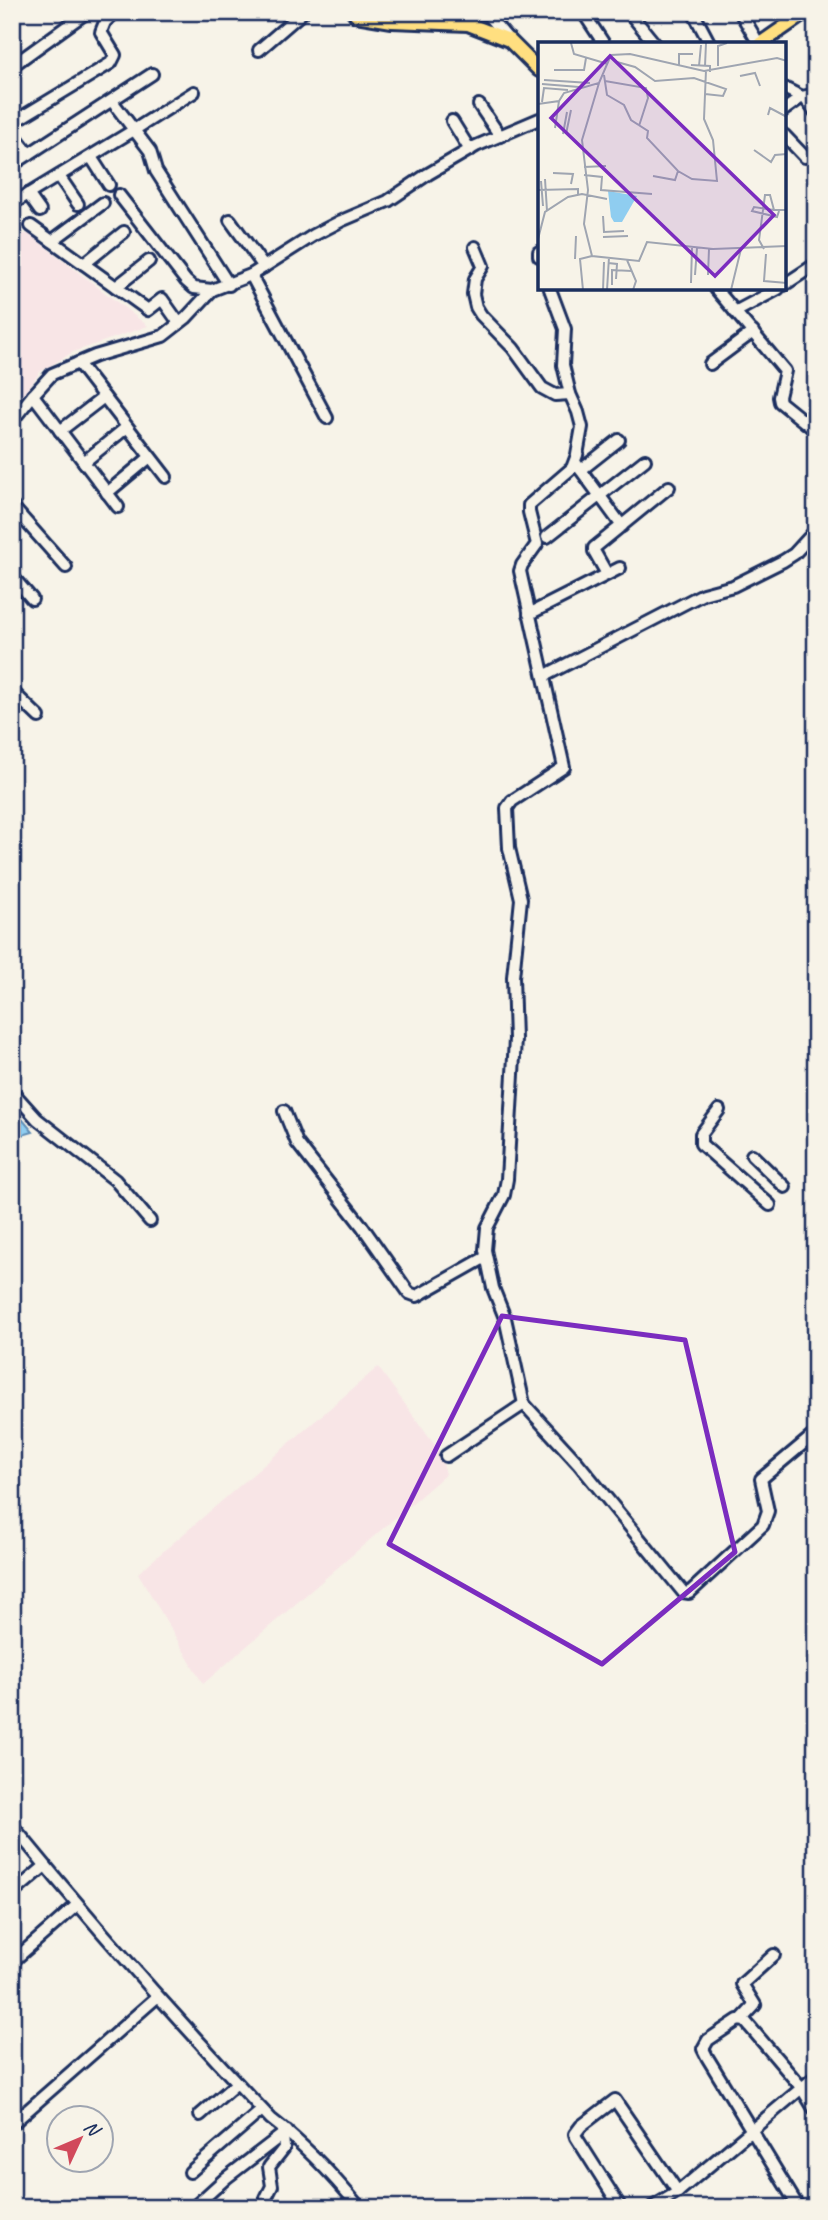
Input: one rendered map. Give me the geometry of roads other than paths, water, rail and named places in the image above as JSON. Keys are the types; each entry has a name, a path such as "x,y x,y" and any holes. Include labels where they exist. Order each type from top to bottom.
{"main road":[{"path":"354,12 356,15 426,17 468,24 509,40 538,69"},
{"path":"763,42 806,12"}],"street":[{"path":"12,66 87,12"},
{"path":"12,123 111,63 115,55 101,32 105,22 115,12"},
{"path":"259,50 303,12"},
{"path":"485,12 509,40"},
{"path":"583,12 603,42"},
{"path":"633,12 633,17 652,42"},
{"path":"693,12 709,42"},
{"path":"740,12 759,42"},
{"path":"12,165 152,74"},
{"path":"786,89 807,96 816,113"},
{"path":"12,204 194,92"},
{"path":"786,109 807,96"},
{"path":"112,101 150,151 156,171 229,285"},
{"path":"480,105 500,136"},
{"path":"118,195 186,281 194,288 212,290 251,275 323,230 388,201 470,150 538,119"},
{"path":"452,121 470,150"},
{"path":"12,132 29,154"},
{"path":"786,137 805,157"},
{"path":"91,157 109,185"},
{"path":"59,176 78,204"},
{"path":"29,194 40,211"},
{"path":"52,241 103,203"},
{"path":"230,220 264,267"},
{"path":"32,226 148,310 162,299 179,323"},
{"path":"84,264 124,232"},
{"path":"475,247 483,266 475,279 474,300 481,315 513,348 542,388 555,395 570,394"},
{"path":"116,287 149,261"},
{"path":"786,284 816,264"},
{"path":"251,275 327,418"},
{"path":"12,422 52,374 94,356 163,336 212,290"},
{"path":"550,290 565,329 563,365 582,427 578,466 622,526"},
{"path":"717,290 785,370 779,397 782,405 816,431"},
{"path":"735,312 776,290"},
{"path":"709,364 753,332"},
{"path":"78,363 166,477"},
{"path":"33,395 118,507"},
{"path":"60,431 104,397"},
{"path":"84,462 127,427"},
{"path":"619,440 567,474 531,503 529,508 538,541 520,571 564,767 512,801 507,808 509,848 521,899 513,978 515,1039 508,1179 486,1233 486,1257 493,1288 505,1318 524,1404 578,1463 672,1579 687,1593 763,1525 768,1511 761,1479 816,1433"},
{"path":"107,493 150,457"},
{"path":"547,537 645,460"},
{"path":"607,574 594,548 669,487"},
{"path":"12,506 66,566"},
{"path":"544,676 703,594 738,584 783,561 794,554 816,530"},
{"path":"529,614 620,568"},
{"path":"12,576 32,599"},
{"path":"12,691 39,717"},
{"path":"12,1091 37,1119 120,1185 150,1221"},
{"path":"719,1110 701,1134 701,1144 770,1205"},
{"path":"284,1111 297,1143 362,1226 409,1293 416,1296 486,1257"},
{"path":"752,1155 785,1187"},
{"path":"446,1456 524,1404"},
{"path":"12,1825 157,1997 262,2110 331,2172 360,2208"},
{"path":"12,1894 45,1866"},
{"path":"12,1962 77,1905"},
{"path":"774,1955 741,1984 755,2004 742,2020 708,2040 703,2049 799,2208"},
{"path":"14,2120 157,1997"},
{"path":"742,2020 801,2087 816,2112"},
{"path":"651,2208 678,2192 816,2076"},
{"path":"200,2115 237,2083"},
{"path":"621,2208 575,2133 615,2100 678,2192"},
{"path":"190,2172 262,2110"},
{"path":"266,2198 272,2186 269,2167 284,2148 285,2133"},
{"path":"193,2208 226,2178 285,2133"}],"water":[{"path":"12,1107 33,1132 12,1138"}]}
